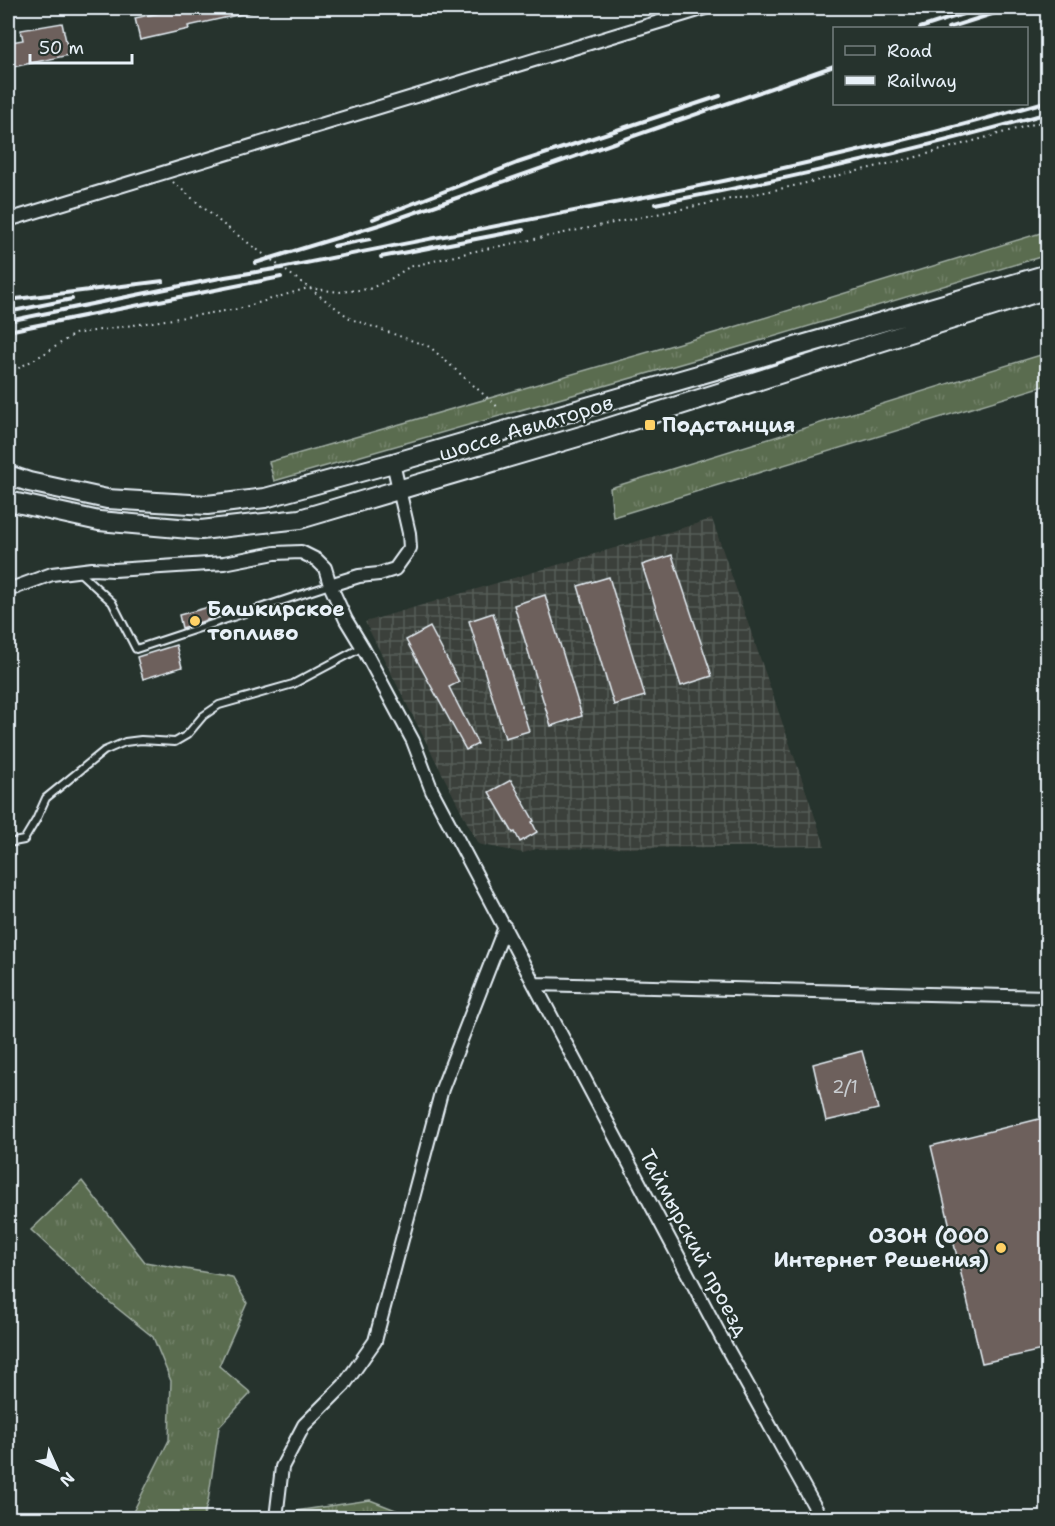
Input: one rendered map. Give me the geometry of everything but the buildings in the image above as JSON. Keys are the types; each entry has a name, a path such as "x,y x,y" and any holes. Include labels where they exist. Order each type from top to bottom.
{"main road":[{"name":"шоссе Авиаторов","path":"8,475 29,482 107,499 207,505 265,498 1047,274"},
{"name":"шоссе Авиаторов","path":"8,501 99,521 201,531 300,519 598,430 1047,289"}],"street":[{"path":"8,219 705,8"},
{"path":"330,585 358,576 379,574 394,569 410,548 409,533 393,463"},
{"name":"Таймырский проезд","path":"8,590 52,574 224,563 275,553 301,552 317,560 325,568 346,620 413,741 432,791 723,1339 821,1518"},
{"path":"276,1518 282,1467 304,1425 344,1384 375,1341 442,1089 505,927"},
{"path":"535,984 1047,996"}],"lane":[{"path":"78,571 112,602 136,649 330,585"},
{"path":"8,843 24,840 46,798 104,751 125,742 141,740 175,742 187,735 203,716 219,705 293,684 357,650"}],"path":[{"path":"8,374 74,334 238,309 308,288 339,292 369,288 409,267 891,164 1047,120"},
{"path":"161,172 224,225 351,320 430,347 501,409"}],"shaded area":[{"path":"712,519 825,846 536,849 523,853 478,844 365,622"}],"green space":[{"path":"1047,231 1047,255 729,350 274,481 269,462 728,329"},
{"path":"1047,353 1047,385 613,517 610,488"},
{"path":"82,1181 145,1262 232,1277 247,1303 219,1366 251,1393 219,1427 208,1501 203,1518 130,1518 169,1440 171,1381 153,1337 102,1296 31,1230"},
{"path":"370,1500 416,1518 296,1518 296,1511"}],"railway":[{"path":"923,27 981,8"},
{"path":"951,27 1011,8"},
{"path":"255,263 382,224 833,66"},
{"path":"373,219 517,163 720,96"},
{"path":"8,321 762,173 858,151 1048,101"},
{"path":"655,204 852,163 1048,113"},
{"path":"381,257 523,230"},
{"path":"334,246 370,239"},
{"path":"8,331 281,277"},
{"path":"8,300 163,281"},
{"path":"8,312 72,299"}],"place":[{"name":"Подстанция","path":"650,425"},
{"name":"Башкирское топливо","path":"195,621"},
{"name":"ОЗОН (ООО Интернет Решения)","path":"1001,1248"}]}
